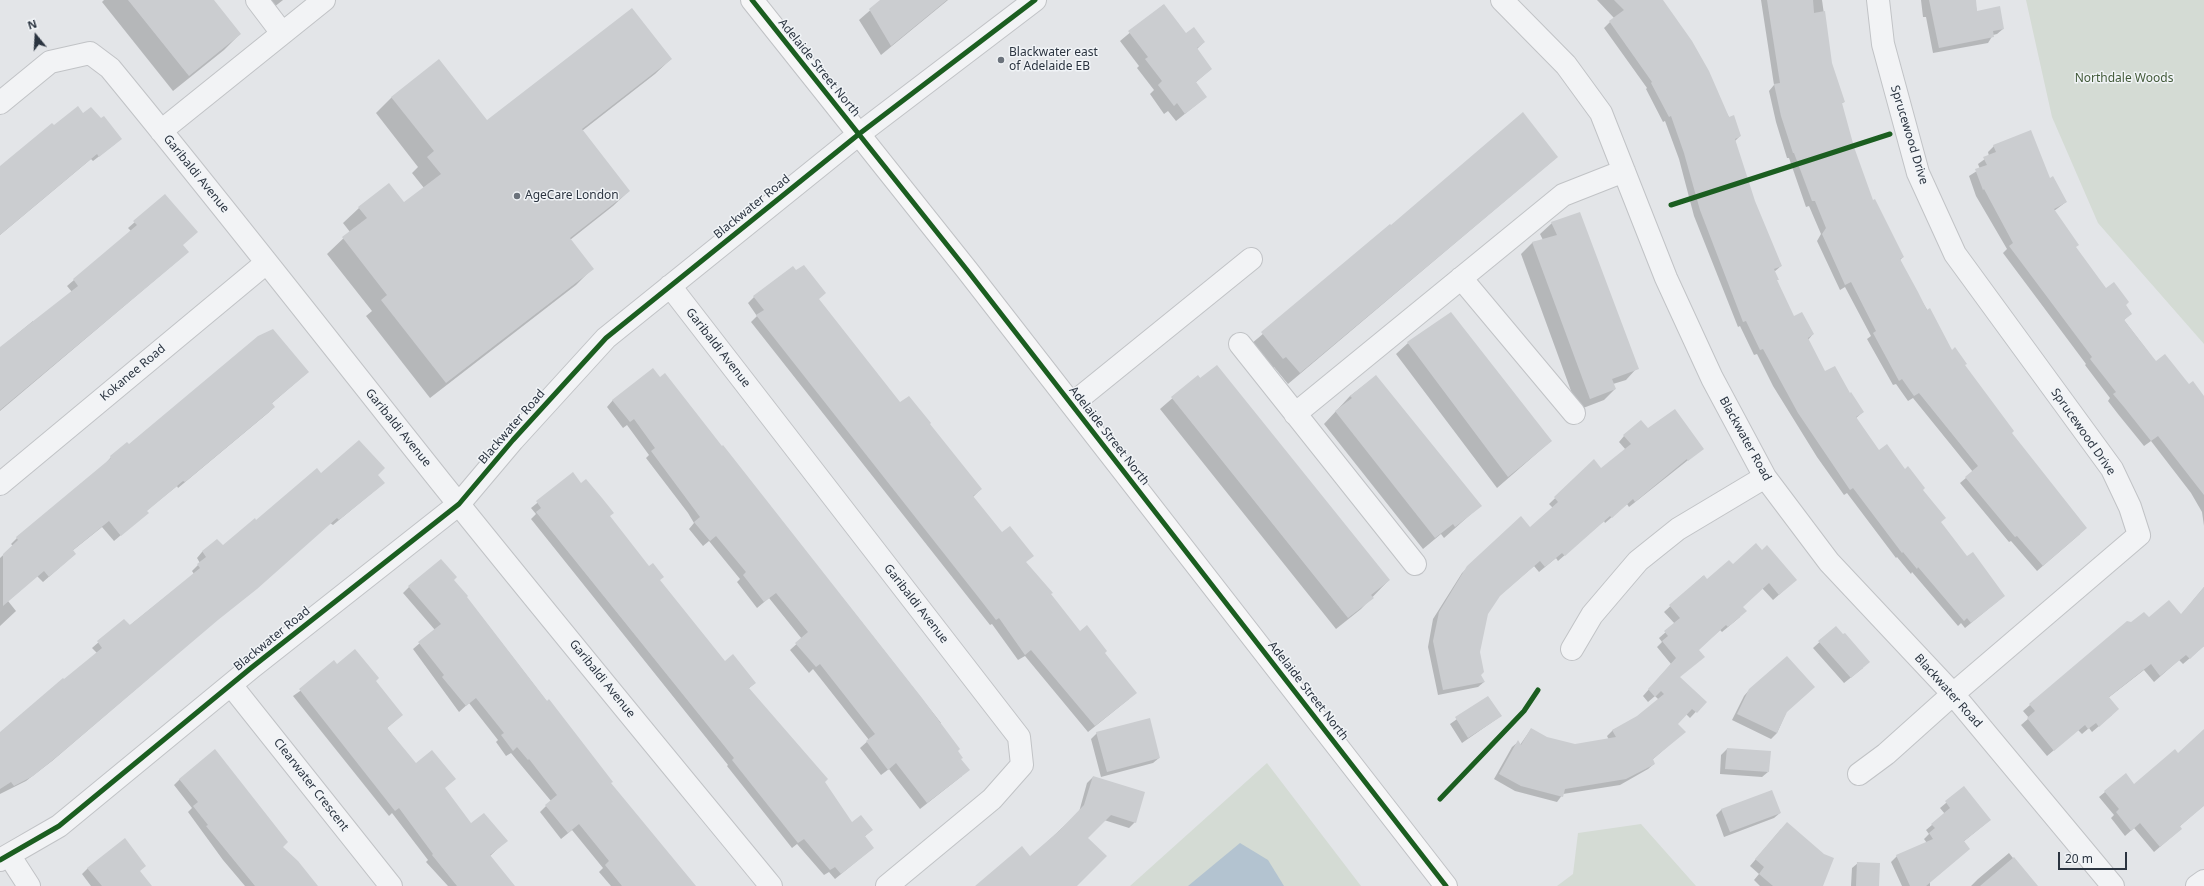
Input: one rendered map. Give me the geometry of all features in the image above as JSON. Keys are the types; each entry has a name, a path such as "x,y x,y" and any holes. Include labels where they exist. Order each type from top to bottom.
{"main road":[{"name":"Adelaide Street North","path":"752,0 1072,404 1446,886"}],"street":[{"path":"257,0 282,33"},
{"path":"161,131 324,0"},
{"name":"Blackwater Road","path":"5,858 59,826 231,685 459,504 513,440 606,338 859,134 1035,0"},
{"name":"Blackwater Road","path":"1502,0 1566,64 1601,113 1666,278 1712,378 1765,477 1829,562 1953,694 2113,886"},
{"name":"Sprucewood Drive","path":"1859,774 1886,754 1953,694 2139,535 2130,508 2112,469 1955,254 1918,173 1883,44 1878,0"},
{"name":"Garibaldi Avenue","path":"0,103 50,62 90,54 110,68 229,214 266,263 459,504 771,886"},
{"path":"1295,414 1563,195 1624,171"},
{"path":"1072,404 1251,259"},
{"name":"Kokanee Road","path":"0,484 266,263"},
{"path":"1461,278 1574,413"},
{"name":"Garibaldi Avenue","path":"670,286 1019,737 1022,764 992,799 887,886"},
{"path":"1240,344 1415,564"},
{"path":"1572,649 1592,614 1638,561 1678,528 1765,477"},
{"name":"Clearwater Crescent","path":"231,685 391,886"},
{"path":"5,858 29,886"},
{"path":"2197,886 2204,881"}],"green space":[{"name":"Northdale Woods","path":"2026,0 2204,0 2204,344 2098,223 2052,117"},
{"path":"1267,763 1361,886 1130,886"},
{"path":"1641,824 1696,886 1557,886 1573,874 1578,833"}],"water":[{"path":"1240,843 1268,860 1284,886 1188,886"}],"building":[{"path":"128,0 214,0 241,34 189,76"},
{"path":"880,0 947,0 891,46 869,9"},
{"path":"1614,0 1663,0 1692,41 1709,71 1729,117 1734,115 1741,136 1735,139 1755,201 1782,266 1774,269 1779,280 1777,280 1794,316 1802,312 1814,334 1808,338 1825,371 1835,366 1850,393 1851,392 1864,412 1856,417 1879,450 1887,444 1905,469 1908,466 1925,488 1923,490 1946,518 1941,522 1967,556 1973,552 2005,596 1971,623 1967,618 1964,621 1918,567 1917,569 1903,552 1902,553 1853,488 1850,490 1798,413 1763,349 1760,350 1746,321 1743,322 1700,210 1684,153 1671,116 1669,117 1651,83 1652,82 1609,21 1624,10"},
{"path":"1767,0 1813,0 1814,13 1825,11 1832,63 1845,102 1842,103 1854,147 1873,200 1875,199 1904,257 1900,259 1927,310 1930,308 1952,350 1955,347 1967,364 1965,365 2014,431 2012,433 2087,528 2043,566 2017,536 2015,537 1965,477 1978,466 1919,393 1914,396 1902,379 1899,381 1873,333 1876,331 1851,282 1845,285 1822,234 1826,228 1815,201 1812,201 1793,153 1781,116 1774,84 1780,83"},
{"path":"1929,0 1976,0 1977,11 2000,6 2004,29 1993,31 1994,37 1939,48"},
{"path":"1164,4 1186,33 1194,27 1205,42 1197,48 1212,69 1196,82 1207,97 1185,114 1177,103 1174,106 1158,85 1162,81 1145,59 1148,57 1128,31"},
{"name":"AgeCare London","path":"632,8 672,59 582,129 630,191 570,238 594,269 446,383 381,300 387,295 342,237 367,218 358,207 389,183 404,202 441,174 427,157 434,151 391,97 439,59 487,120"},
{"path":"78,106 83,113 91,107 101,118 104,116 122,139 99,157 97,154 0,235 0,166 52,123 54,125"},
{"path":"1523,112 1558,157 1300,373 1286,357 1283,359 1261,332 1390,224 1391,225"},
{"path":"2031,130 2050,178 2053,176 2067,202 2054,209 2079,245 2076,247 2106,288 2114,282 2129,302 2126,305 2132,314 2124,320 2156,361 2165,354 2189,384 2193,381 2204,396 2204,495 2158,436 2151,441 2113,394 2116,392 2090,359 2092,357 2009,246 2013,243 1984,189 1983,190 1975,169 1987,165 1983,157 1996,152 1993,145"},
{"path":"165,194 198,232 183,245 189,252 0,410 0,347 78,286 73,279 137,225 133,221"},
{"path":"1580,212 1639,369 1612,379 1616,389 1590,399 1532,242 1557,235 1551,222"},
{"path":"804,265 826,293 819,299 900,402 909,396 931,423 930,424 982,489 973,496 1002,532 1010,526 1034,556 1026,562 1053,593 1051,594 1080,631 1087,625 1107,651 1105,653 1137,693 1095,726 1031,650 1025,655 999,618 996,620 756,315 764,310 753,296 793,266 796,270"},
{"path":"1451,312 1552,441 1508,477 1407,342"},
{"path":"273,329 309,372 272,403 275,407 185,482 183,481 147,511 149,513 121,536 109,521 73,550 76,554 49,577 44,571 3,606 3,554 18,540 16,537 111,458 110,456 127,442 129,444 258,336"},
{"path":"1217,365 1390,580 1371,595 1374,598 1348,618 1171,397 1198,375 1200,378"},
{"path":"653,368 660,377 665,373 922,698 960,749 958,751 963,758 961,759 970,770 927,803 896,763 888,770 866,741 875,734 820,664 816,667 795,643 808,632 776,593 764,602 743,575 746,572 716,536 710,541 694,522 700,517 651,451 655,448 634,419 630,422 612,400"},
{"path":"1376,375 1482,506 1455,527 1453,524 1435,538 1335,411 1352,398 1350,396"},
{"path":"1675,409 1704,449 1688,461 1687,459 1635,502 1633,499 1612,518 1610,516 1565,556 1562,553 1545,567 1540,561 1500,596 1488,614 1480,652 1484,672 1481,675 1485,682 1443,690 1433,641 1439,612 1467,566 1521,516 1530,527 1558,502 1554,497 1594,459 1601,468 1631,444 1623,435 1641,420 1648,428"},
{"path":"359,440 385,468 378,475 385,483 339,520 337,518 257,589 33,776 14,786 11,782 0,789 0,732 63,678 64,679 102,648 97,641 124,619 130,625 200,568 197,564 206,557 202,551 217,539 223,545 255,518 256,520 317,468 321,473"},
{"path":"573,472 581,483 586,479 602,498 614,513 610,516 649,566 653,563 664,577 660,580 725,661 733,654 756,683 749,688 828,779 825,782 852,822 861,815 873,830 865,836 874,848 841,874 835,867 830,870 804,839 798,843 732,760 734,758 536,512 541,508 536,501"},
{"path":"1756,543 1762,550 1767,545 1797,580 1779,595 1769,583 1743,607 1747,611 1728,627 1726,625 1699,650 1705,657 1680,677 1707,702 1697,713 1692,709 1678,724 1686,732 1653,759 1655,764 1626,779 1565,789 1563,797 1521,786 1499,774 1518,740 1521,745 1531,728 1547,737 1575,744 1616,737 1612,730 1637,716 1664,694 1661,691 1655,697 1648,689 1676,658 1662,641 1668,636 1664,631 1680,618 1669,605 1704,575 1707,579 1729,560 1733,564"},
{"path":"441,559 457,577 454,580 468,596 467,597 547,701 549,699 613,782 611,783 696,886 622,886 605,865 609,861 579,824 568,833 545,805 557,795 529,759 528,760 517,747 513,751 501,735 504,733 476,698 466,706 442,677 444,675 418,642 441,624 408,586"},
{"path":"2204,587 2204,646 2190,659 2186,655 2160,676 2151,664 2109,697 2119,709 2099,727 2096,723 2088,729 2085,725 2054,751 2027,718 2035,711 2029,704 2127,621 2131,622 2144,612 2149,617 2169,600 2181,614"},
{"path":"1836,626 1843,634 1845,633 1870,662 1851,678 1818,641"},
{"path":"355,649 379,678 376,681 403,715 387,728 416,763 432,750 456,779 445,788 471,823 484,813 508,841 490,855 515,886 457,886 432,855 433,854 399,808 395,811 299,689 334,660 337,664"},
{"path":"1787,656 1815,687 1787,712 1777,733 1737,714 1749,689"},
{"path":"1488,696 1502,716 1468,738 1455,717"},
{"path":"1150,718 1160,758 1107,772 1096,732"},
{"path":"2204,729 2204,806 2180,826 2182,829 2160,847 2140,823 2131,831 2116,812 2119,809 2104,791 2126,773 2134,784 2175,749 2178,753"},
{"path":"1727,748 1771,751 1769,772 1725,769"},
{"path":"215,749 288,842 283,847 298,861 318,886 255,886 206,826 208,825 193,806 198,802 179,779"},
{"path":"1093,776 1145,792 1136,823 1111,815 1088,838 1107,856 1077,886 975,886 1022,846 1030,856 1059,831 1084,805"},
{"path":"1964,786 1991,820 1964,841 1970,849 1926,886 1910,886 1896,855 1933,839 1929,833 1935,828 1931,824 1950,808 1945,801"},
{"path":"1772,790 1781,813 1730,832 1721,809"},
{"path":"1787,822 1824,854 1834,858 1823,886 1773,886 1759,874 1764,867 1755,859"},
{"path":"125,838 146,866 140,871 152,886 102,886 87,868"},
{"path":"2014,857 2038,886 1980,886"},
{"path":"1857,862 1880,863 1879,886 1856,886"}],"cycle path":[{"path":"752,0 967,270 1446,886"},
{"path":"0,860 59,826 251,668 459,504 513,440 606,338 859,134 1035,0"},
{"path":"1671,205 1890,134"},
{"path":"1440,799 1524,711 1538,690"}],"place":[{"name":"Blackwater east of Adelaide EB","path":"1001,60"},
{"name":"AgeCare London","path":"517,196"}]}
